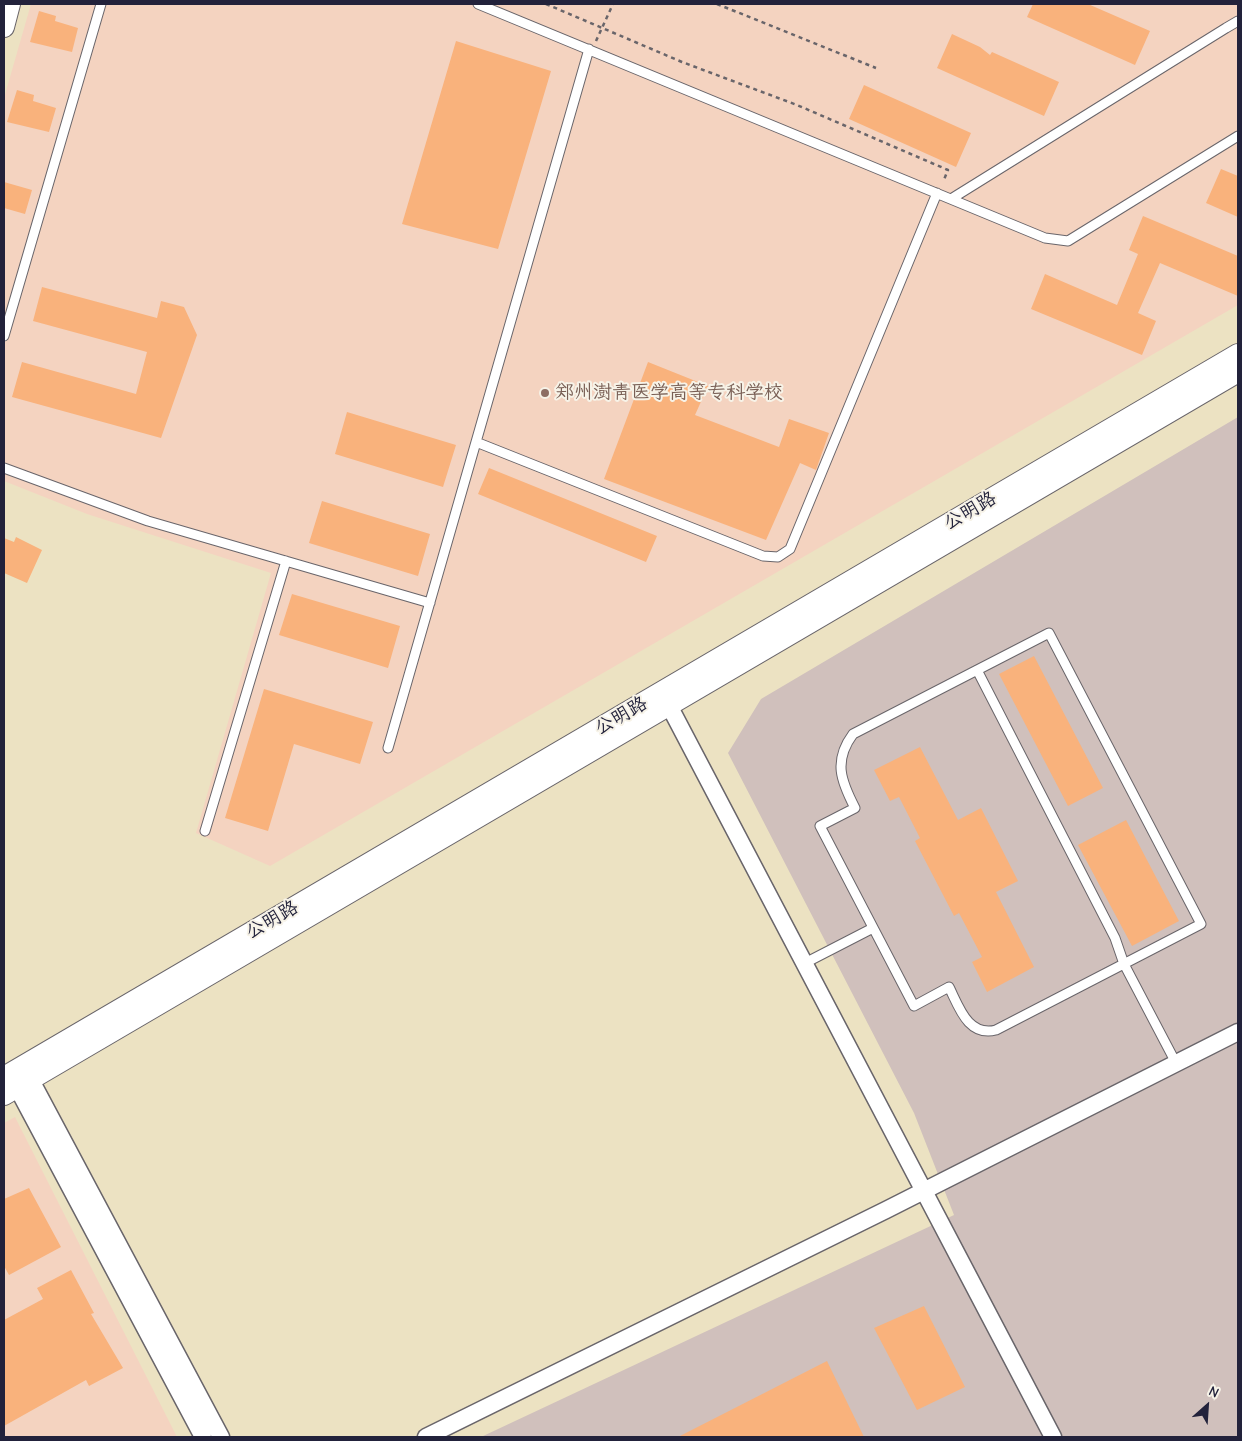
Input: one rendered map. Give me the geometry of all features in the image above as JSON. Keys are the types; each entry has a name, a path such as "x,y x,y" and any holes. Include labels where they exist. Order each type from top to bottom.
{"street":[{"path":"4,27 10,4"},
{"name":"公明路","path":"666,699 1238,354"},
{"name":"公明路","path":"15,1080 666,699 1238,372"},
{"path":"666,699 1053,1437"},
{"path":"426,1437 1238,1032"},
{"path":"15,1080 203,1437"},
{"path":"15,1080 221,1437"}],"lane":[{"path":"4,336 101,4"},
{"path":"478,4 1045,238 1068,241 1238,136"},
{"path":"951,199 1238,21"},
{"path":"388,748 590,50"},
{"path":"476,442 763,556 778,557 790,549 937,193"},
{"path":"4,468 148,521 430,603"},
{"path":"205,832 286,561"},
{"path":"1049,633 1201,924 996,1030 983,1031 967,1022 949,987 914,1006 820,826 856,808 843,784 841,764 846,743 853,734 977,670 1049,633"},
{"path":"977,670 1115,938 1124,964 1176,1064"},
{"path":"805,963 873,928"}],"path":[{"path":"546,4 682,62 796,105 948,170 937,193"},
{"path":"590,50 613,4"},
{"path":"717,4 876,68"}],"shaded area":[{"name":"郑州澍青医学高等专科学校","path":"31,4 1238,4 1238,305 270,866 196,833 271,573 87,514 4,481 4,98"},
{"path":"1238,417 1238,1437 481,1437 954,1215 914,1113 728,753 761,699"},
{"path":"15,1117 177,1437 4,1437 4,1123"}],"building":[{"path":"1033,4 1088,4 1150,31 1135,65 1027,17"},
{"path":"39,11 56,16 55,21 78,28 72,52 30,42"},
{"path":"952,34 980,47 990,55 992,52 1059,82 1044,116 937,68"},
{"path":"456,41 551,71 498,249 402,224"},
{"path":"864,85 971,133 956,167 849,119"},
{"path":"17,90 34,95 33,101 56,108 49,132 7,122"},
{"path":"1221,169 1238,176 1238,217 1206,203"},
{"path":"4,182 32,190 25,214 4,208"},
{"path":"1143,216 1238,256 1238,296 1160,263 1138,313 1156,321 1142,355 1031,309 1045,274 1117,305 1138,254 1129,250"},
{"path":"42,287 157,318 161,301 184,307 197,335 161,438 12,397 22,362 136,394 147,352 33,321"},
{"path":"648,362 708,386 695,415 779,447 789,419 829,433 816,470 800,463 766,540 604,479"},
{"path":"347,412 456,445 443,487 335,454"},
{"path":"489,468 657,536 646,562 478,494"},
{"path":"322,501 430,534 418,576 309,543"},
{"path":"16,537 42,550 27,583 4,573 4,538 14,542"},
{"path":"292,594 400,626 388,668 279,635"},
{"path":"1034,656 1103,788 1068,806 999,674"},
{"path":"264,689 373,722 360,764 294,744 268,831 225,818"},
{"path":"920,747 958,820 981,808 1018,881 996,892 1034,967 987,992 972,962 982,957 959,913 954,916 915,841 920,838 899,797 890,801 874,770"},
{"path":"1126,820 1179,921 1132,946 1078,845"},
{"path":"29,1188 61,1247 9,1275 4,1266 4,1199"},
{"path":"71,1270 94,1313 91,1314 123,1368 89,1386 86,1380 4,1426 4,1320 43,1299 37,1288"},
{"path":"924,1306 965,1387 917,1410 874,1328"},
{"path":"827,1361 864,1437 678,1437"}],"place":[{"name":"郑州澍青医学高等专科学校","path":"545,393"}]}
